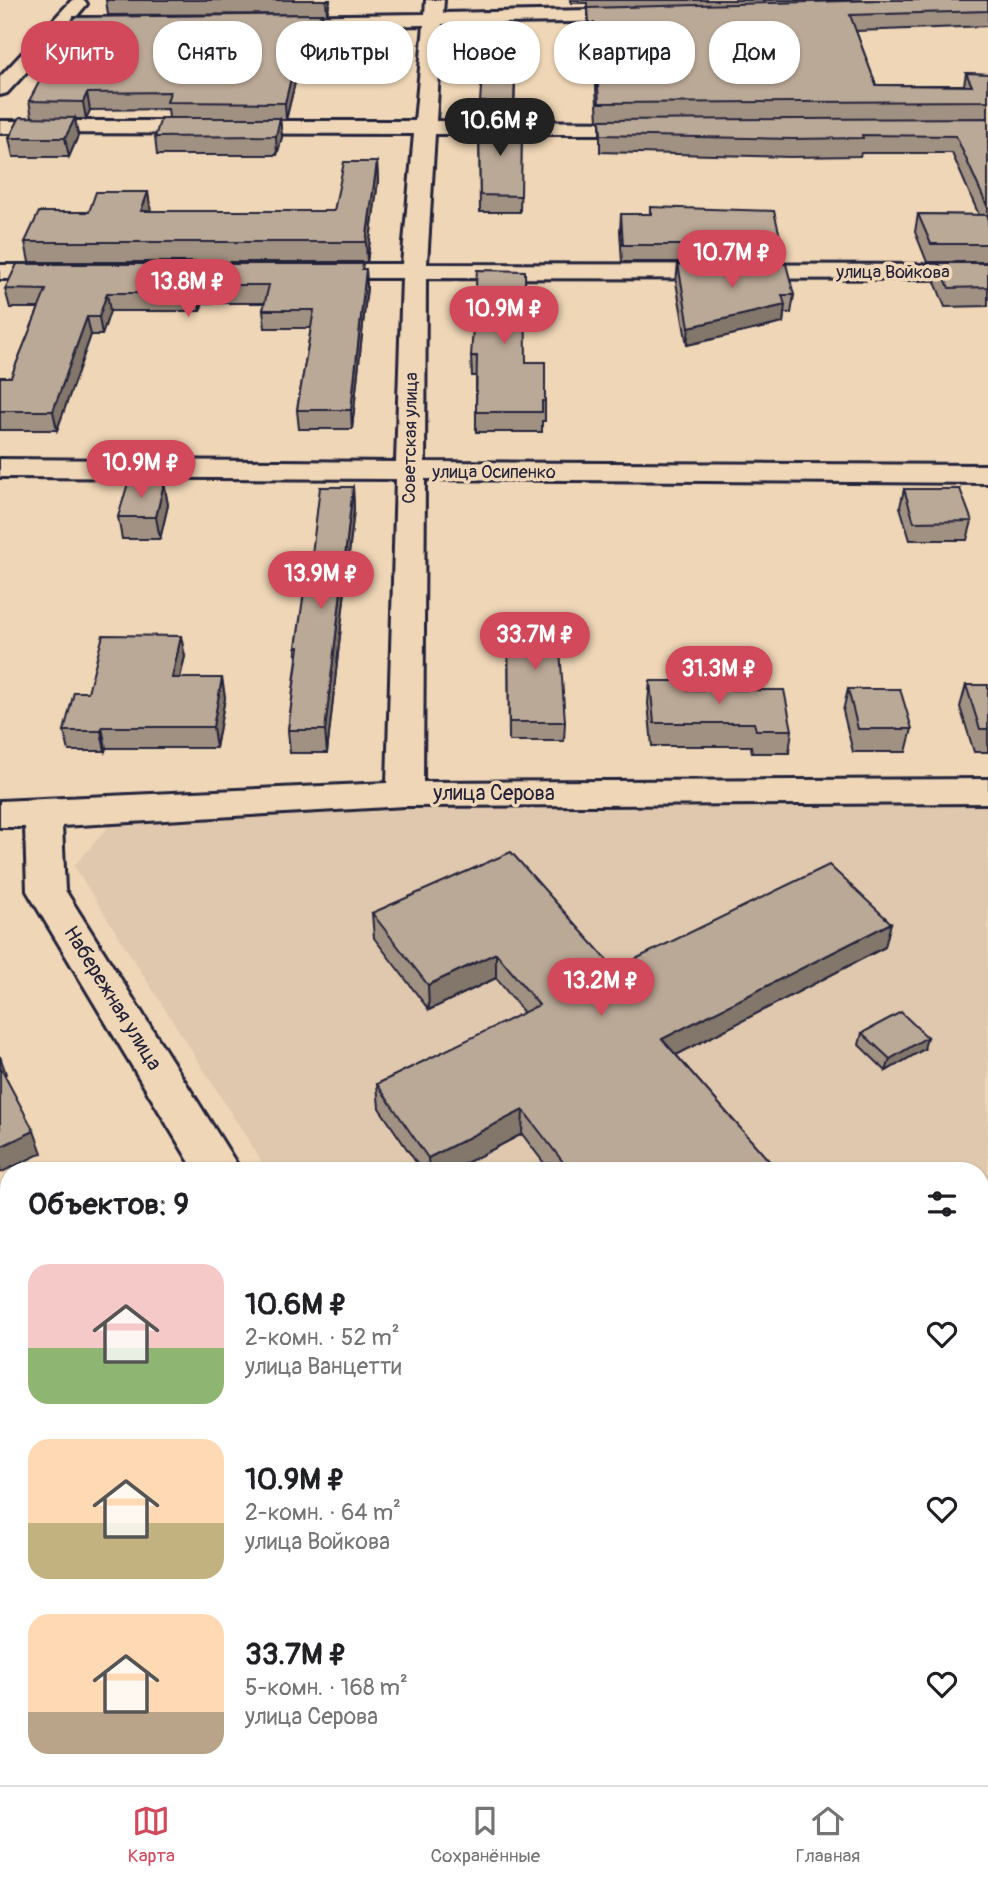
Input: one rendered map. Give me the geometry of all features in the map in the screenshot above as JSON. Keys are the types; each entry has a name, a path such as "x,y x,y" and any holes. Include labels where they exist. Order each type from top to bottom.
{"street":[{"path":"64,21 82,0"},
{"path":"262,22 434,10 655,14"},
{"name":"Советская улица","path":"405,794 408,472 414,270 434,10"},
{"path":"139,23 145,23"},
{"path":"0,89 21,67"},
{"path":"0,127 671,128"},
{"name":"улица Войкова","path":"289,271 988,272"},
{"path":"0,272 83,272"},
{"name":"улица Осипенко","path":"0,468 988,474"},
{"name":"улица Серова","path":"0,814 43,814 405,794 988,791"},
{"name":"Набережная улица","path":"43,814 46,891 213,1162"}],"shaded area":[{"path":"988,800 988,1162 262,1162 74,866 111,824 437,806"}],"building":[{"path":"882,0 988,0 988,11 850,15 876,85 972,86 966,73 988,74 988,101 599,103 598,84 695,84 695,21 589,21 588,8"},
{"path":"322,14 321,21 276,21 276,84 290,84 285,103 167,102 170,92 87,93 83,102 29,101 38,84 139,84 139,21 72,21 74,17"},
{"path":"481,84 515,84 514,102 480,102"},
{"path":"20,117 75,118 65,138 9,138"},
{"path":"161,118 280,118 276,136 155,137"},
{"path":"988,118 988,208 956,136 862,135 863,138 792,139 601,135 600,120"},
{"path":"479,121 513,121 513,126 522,126 521,196 480,195"},
{"path":"344,162 377,162 366,242 25,242 39,212 89,212 96,192 148,192 141,211 334,211"},
{"path":"650,207 774,211 782,245 623,245 621,214 651,214"},
{"path":"918,214 988,215 988,244 931,244"},
{"path":"939,263 988,263 988,287 949,288"},
{"path":"17,264 363,264 362,269 366,269 351,410 297,410 314,310 263,310 269,285 200,285 198,293 107,293 99,317 87,317 53,411 0,411 0,377 11,377 46,290 5,289"},
{"path":"678,264 786,264 794,295 782,295 785,305 689,327"},
{"path":"477,270 525,271 526,362 545,362 545,401 542,401 542,412 476,412 477,356 471,356"},
{"path":"128,483 164,483 156,517 118,517"},
{"path":"320,487 353,487 325,730 288,730 299,647 296,647 307,571 310,571"},
{"path":"904,489 960,489 972,521 914,522"},
{"path":"508,620 558,620 565,722 509,722"},
{"path":"103,635 181,636 172,678 222,678 213,727 102,727 101,731 64,731 74,692 88,692"},
{"path":"650,681 686,681 687,690 784,690 792,730 756,730 754,723 654,723"},
{"path":"966,685 988,685 988,729 980,729"},
{"path":"848,689 900,689 912,729 858,729"},
{"path":"511,852 615,969 829,865 891,923 662,1039 770,1162 563,1162 523,1110 428,1158 377,1084 539,1005 496,953 428,985 372,913"},
{"path":"901,1012 927,1037 890,1059 862,1033"},
{"path":"0,1067 34,1131 0,1147"}]}
